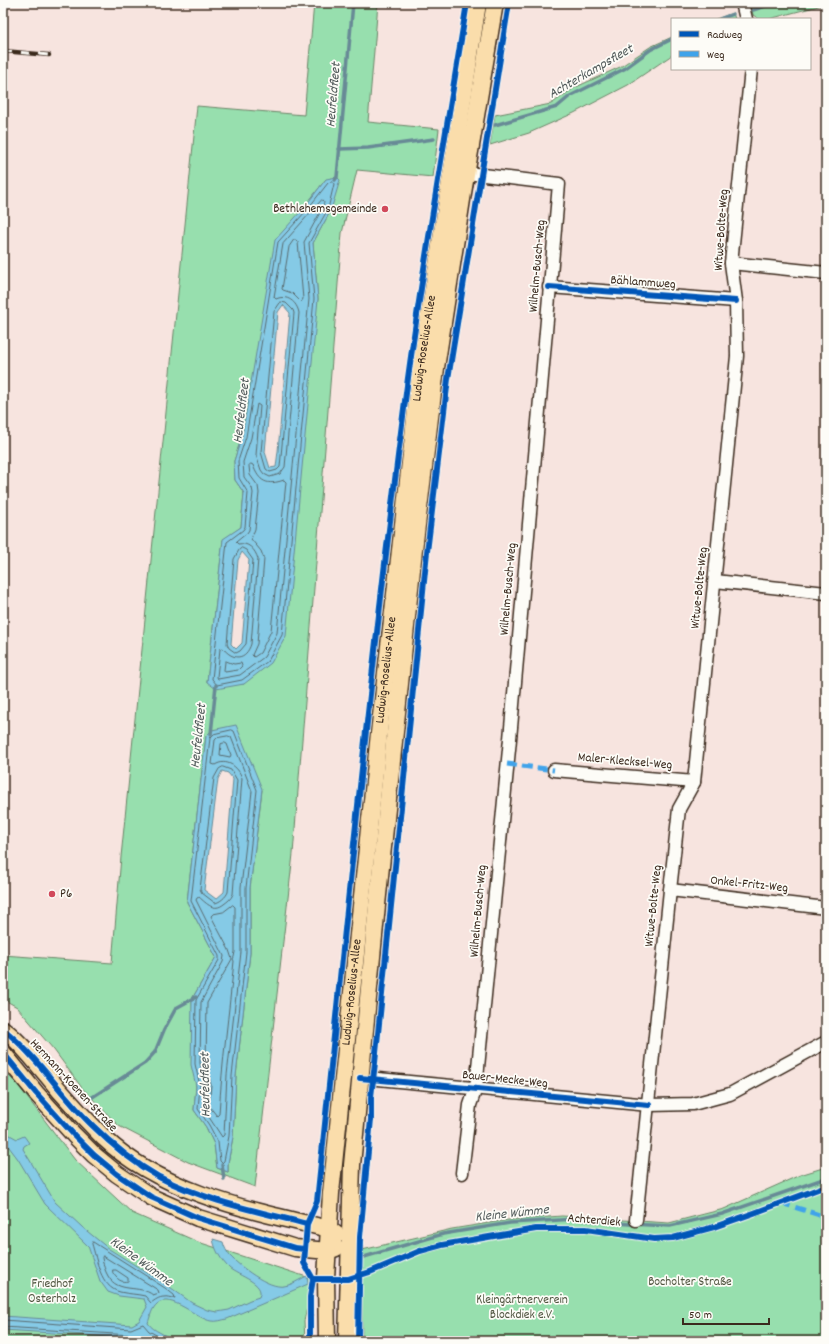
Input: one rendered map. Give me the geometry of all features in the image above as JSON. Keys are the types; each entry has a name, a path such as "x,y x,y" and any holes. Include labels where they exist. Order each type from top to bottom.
{"main road":[{"name":"Ludwig-Roselius-Allee","path":"327,1341 326,1278 330,1193 379,734 421,367 478,3"},
{"name":"Ludwig-Roselius-Allee","path":"347,1341 352,1165 414,550 436,368 495,3"},
{"name":"Hermann-Koenen-Straße","path":"3,1029 35,1061 95,1129 123,1154 141,1166 160,1177 208,1197 328,1229 349,1243"},
{"path":"3,1053 36,1093 94,1155 117,1174 151,1197 198,1218 295,1248 328,1251 349,1243"}],"street":[{"path":"742,3 746,18"},
{"name":"Witwe-Bolte-Weg","path":"649,1105 679,809 694,782 715,581 737,356 736,301 731,263 751,70"},
{"name":"Wilhelm-Busch-Weg","path":"467,173 559,184 510,739 476,1088"},
{"path":"731,263 826,272"},
{"name":"Bählammweg","path":"549,287 736,301"},
{"path":"715,581 826,593"},
{"name":"Maler-Klecksel-Weg","path":"554,770 694,782"},
{"name":"Onkel-Fritz-Weg","path":"670,890 826,908"},
{"name":"Bauer-Mecke-Weg","path":"378,1079 649,1105 693,1104 730,1094 826,1042"},
{"name":"Bauer-Mecke-Weg","path":"462,1173 470,1105 476,1088"},
{"path":"636,1220 649,1105"}],"green space":[{"path":"314,3 378,3 368,122 439,129 433,177 357,170 342,233 293,854 255,1187 188,1162 119,1126 82,1088 54,1050 17,1007 3,999 3,955 112,963 121,857 197,106 304,115","holes":["326,179 331,210 313,243 318,299 244,684 207,682 223,540 241,527 244,493 235,480 234,461 303,209","206,736 262,790 250,888 250,953 236,1076 233,1137 228,1163 228,1172 217,1168 214,1144 206,1127 194,1110 196,1086 192,999 216,957 187,902"]},
{"path":"751,3 826,3 773,18 758,18 753,15"},
{"path":"733,13 735,18 719,18"},
{"path":"671,37 671,56 628,85 574,113 529,133 490,145 495,115 551,104 574,88 620,67 650,47"},
{"name":"Friedhof Osterholz","path":"3,1070 17,1084 75,1160 132,1213 198,1242 313,1279 304,1321 305,1341 3,1341"},
{"path":"826,1167 826,1341 362,1341 362,1250 452,1229 508,1220 562,1216 669,1223 724,1209 800,1175"}],"water":[{"path":"337,177 340,180 331,210 313,243 318,299 286,636 271,663 244,684 216,689 207,682 223,539 241,527 244,493 235,480 234,461 242,436 275,240 303,209 326,179","holes":["283,305 290,313 276,467 270,468 265,452 278,312","242,552 249,560 242,643 236,649 231,644 238,560"]},
{"path":"236,725 262,789 250,888 250,953 236,1076 233,1137 228,1163 228,1172 217,1168 214,1144 206,1127 194,1110 196,1086 191,1065 192,999 216,957 187,902 206,736 212,730","holes":["222,771 228,773 233,779 224,892 216,899 204,890 218,779"]},
{"path":"3,1131 17,1139 24,1136 29,1143 24,1146 23,1149 55,1202 82,1227 109,1249 167,1285 192,1303 207,1310 217,1312 229,1310 259,1297 259,1288 255,1284 233,1271 223,1262 213,1239 223,1242 230,1256 247,1271 270,1284 284,1286 307,1276 308,1284 227,1319 217,1321 205,1319 177,1304 169,1301 163,1301 157,1304 154,1308 148,1323 172,1341 148,1341 85,1335 3,1330 3,1316 132,1325 139,1321 147,1307 144,1299 119,1296 108,1292 100,1281 88,1246 45,1204 18,1159 3,1139"}],"waterway":[{"name":"Heufeldfleet","path":"335,180 337,177 353,3"},
{"name":"Achterkampsfleet","path":"753,10 775,3"},
{"name":"Achterkampsfleet","path":"723,18 733,14"},
{"name":"Achterkampsfleet","path":"495,125 557,107 570,96 624,69 650,50 671,40"},
{"name":"Achterkampsfleet","path":"339,149 368,148 434,139"},
{"name":"Heufeldfleet","path":"211,734 216,685"},
{"name":"Heufeldfleet","path":"91,1098 145,1063 155,1052 164,1030 176,1008 196,997"},
{"name":"Heufeldfleet","path":"222,1165 224,1179"},
{"name":"Kleine Wümme","path":"364,1257 443,1234 510,1223 576,1219 670,1226 722,1214 826,1178"}],"railway":[{"path":"3,51 49,55"}],"marked path":[{"path":"507,764 554,770"},
{"path":"781,1203 826,1217"}],"cycle path":[{"path":"310,1341 310,1297 313,1279 304,1263 307,1224 317,1201 370,696 406,393 427,247 467,3"},
{"path":"358,1341 360,1237 371,1119 371,1097 427,552 448,379 509,3"},
{"path":"549,287 736,301"},
{"path":"3,1029 27,1051 70,1101 115,1147 150,1172 194,1193 250,1210 307,1224"},
{"path":"3,1053 36,1093 94,1155 117,1174 151,1197 198,1218 295,1248 305,1249"},
{"path":"360,1078 649,1105"},
{"name":"Achterdiek","path":"313,1279 348,1279 370,1272 420,1251 442,1245 536,1229 586,1229 654,1239 673,1238 714,1227 826,1186"}],"place":[{"name":"Bethlehemsgemeinde","path":"385,209"},
{"name":"P6","path":"52,894"}],"park label":[{"name":"Bocholter Straße","path":"690,1282"},
{"name":"Kleingärtnerverein Blockdiek e.V.","path":"522,1308"}]}
